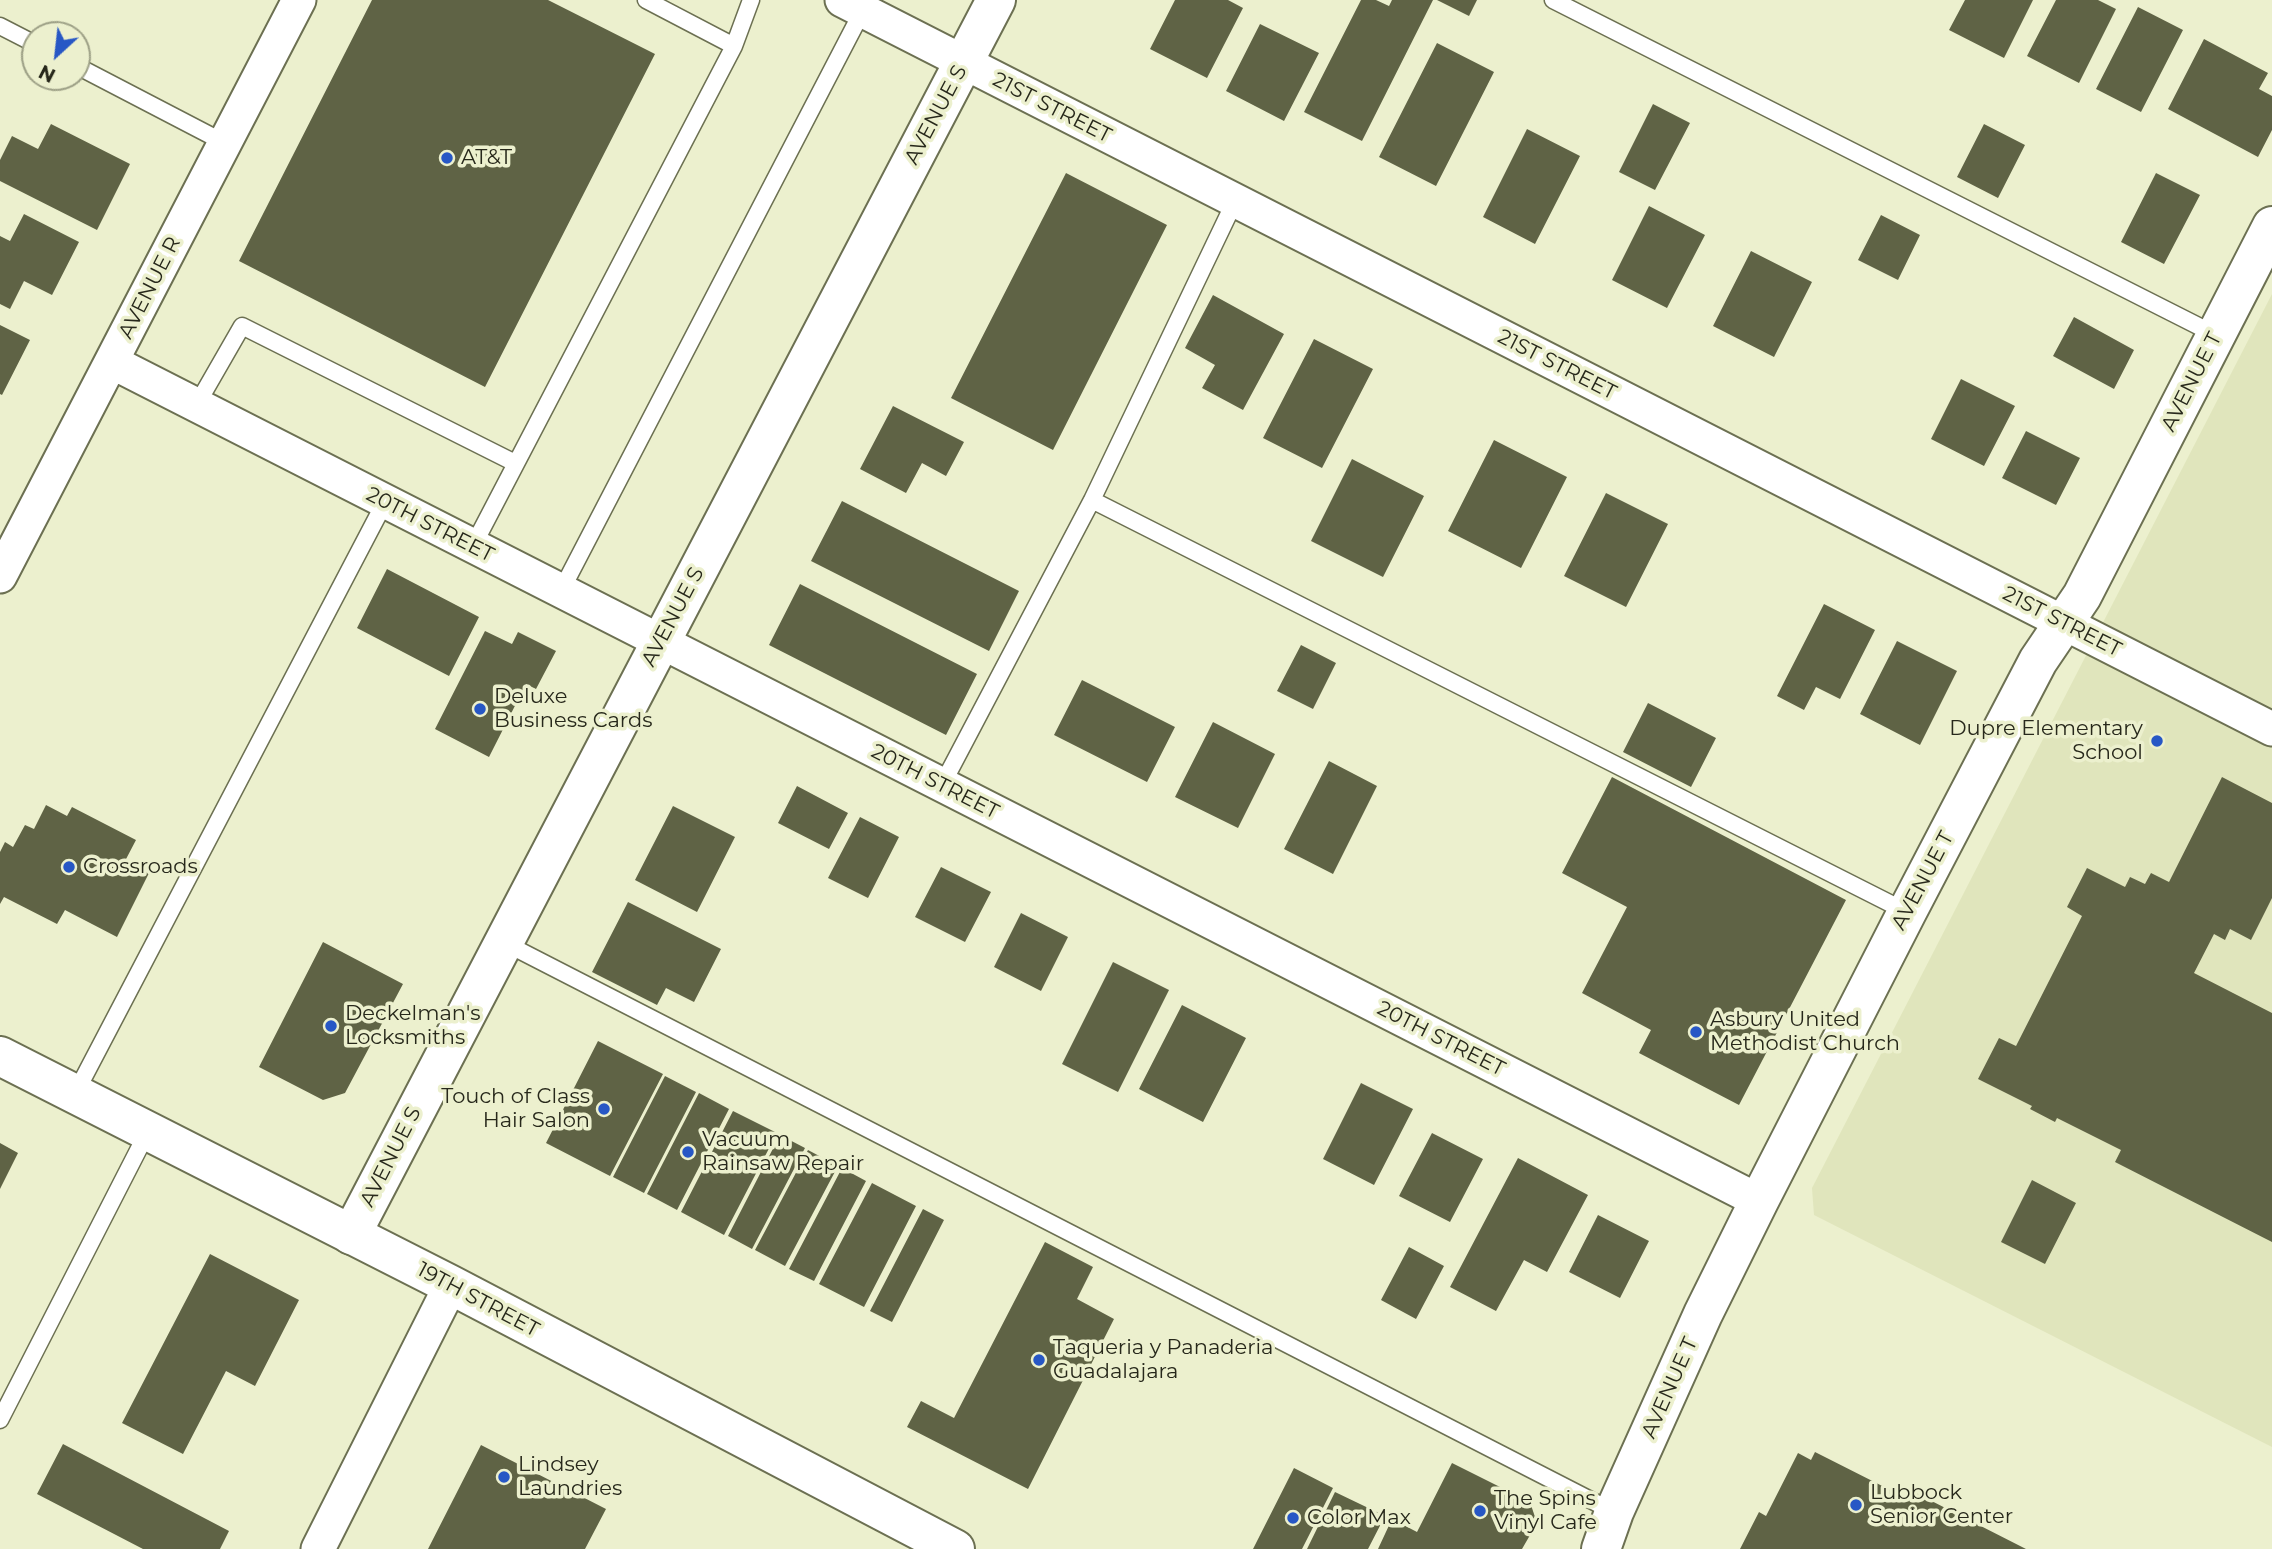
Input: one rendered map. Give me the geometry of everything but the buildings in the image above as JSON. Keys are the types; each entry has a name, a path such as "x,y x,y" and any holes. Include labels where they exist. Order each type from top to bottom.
{"street":[{"name":"AVENUE R","path":"0,576 299,0"},
{"name":"AVENUE S","path":"351,1234 996,0"},
{"name":"21ST STREET","path":"853,5 2272,729"},
{"name":"AVENUE T","path":"1601,1549 1614,1512 1703,1314 1759,1201 2038,661 2082,596 2272,226"},
{"name":"20TH STREET","path":"112,362 1759,1201"},
{"name":"19TH STREET","path":"0,1056 451,1285 955,1549"},
{"path":"318,1549 451,1285"}],"lane":[{"path":"646,0 734,46"},
{"path":"473,546 734,46 751,0"},
{"path":"1553,0 2216,335"},
{"path":"561,591 853,5"},
{"path":"0,26 21,37"},
{"path":"91,73 225,143"},
{"path":"942,785 1092,500 1235,201"},
{"path":"196,406 242,327 515,463"},
{"path":"1092,500 1906,912"},
{"path":"75,1094 385,502"},
{"path":"503,942 1614,1512"},
{"path":"0,1420 148,1131"}],"shaded area":[{"name":"Dupre Elementary School","path":"2272,294 2272,1447 1814,1215 1812,1188"}],"place":[{"name":"AT&T","path":"447,158"},
{"name":"Deluxe Business Cards","path":"480,709"},
{"name":"Dupre Elementary School","path":"2157,741"},
{"name":"Crossroads","path":"69,867"},
{"name":"Deckelman's Locksmiths","path":"331,1026"},
{"name":"Asbury United Methodist Church","path":"1696,1032"},
{"name":"Touch of Class Hair Salon","path":"604,1109"},
{"name":"Vacuum Rainsaw Repair","path":"688,1152"},
{"name":"Taqueria y Panaderia Guadalajara","path":"1039,1360"},
{"name":"Lindsey Laundries","path":"504,1477"},
{"name":"Lubbock Senior Center","path":"1856,1505"},
{"name":"The Spins Vinyl Cafe","path":"1480,1511"},
{"name":"Color Max","path":"1293,1518"}]}
